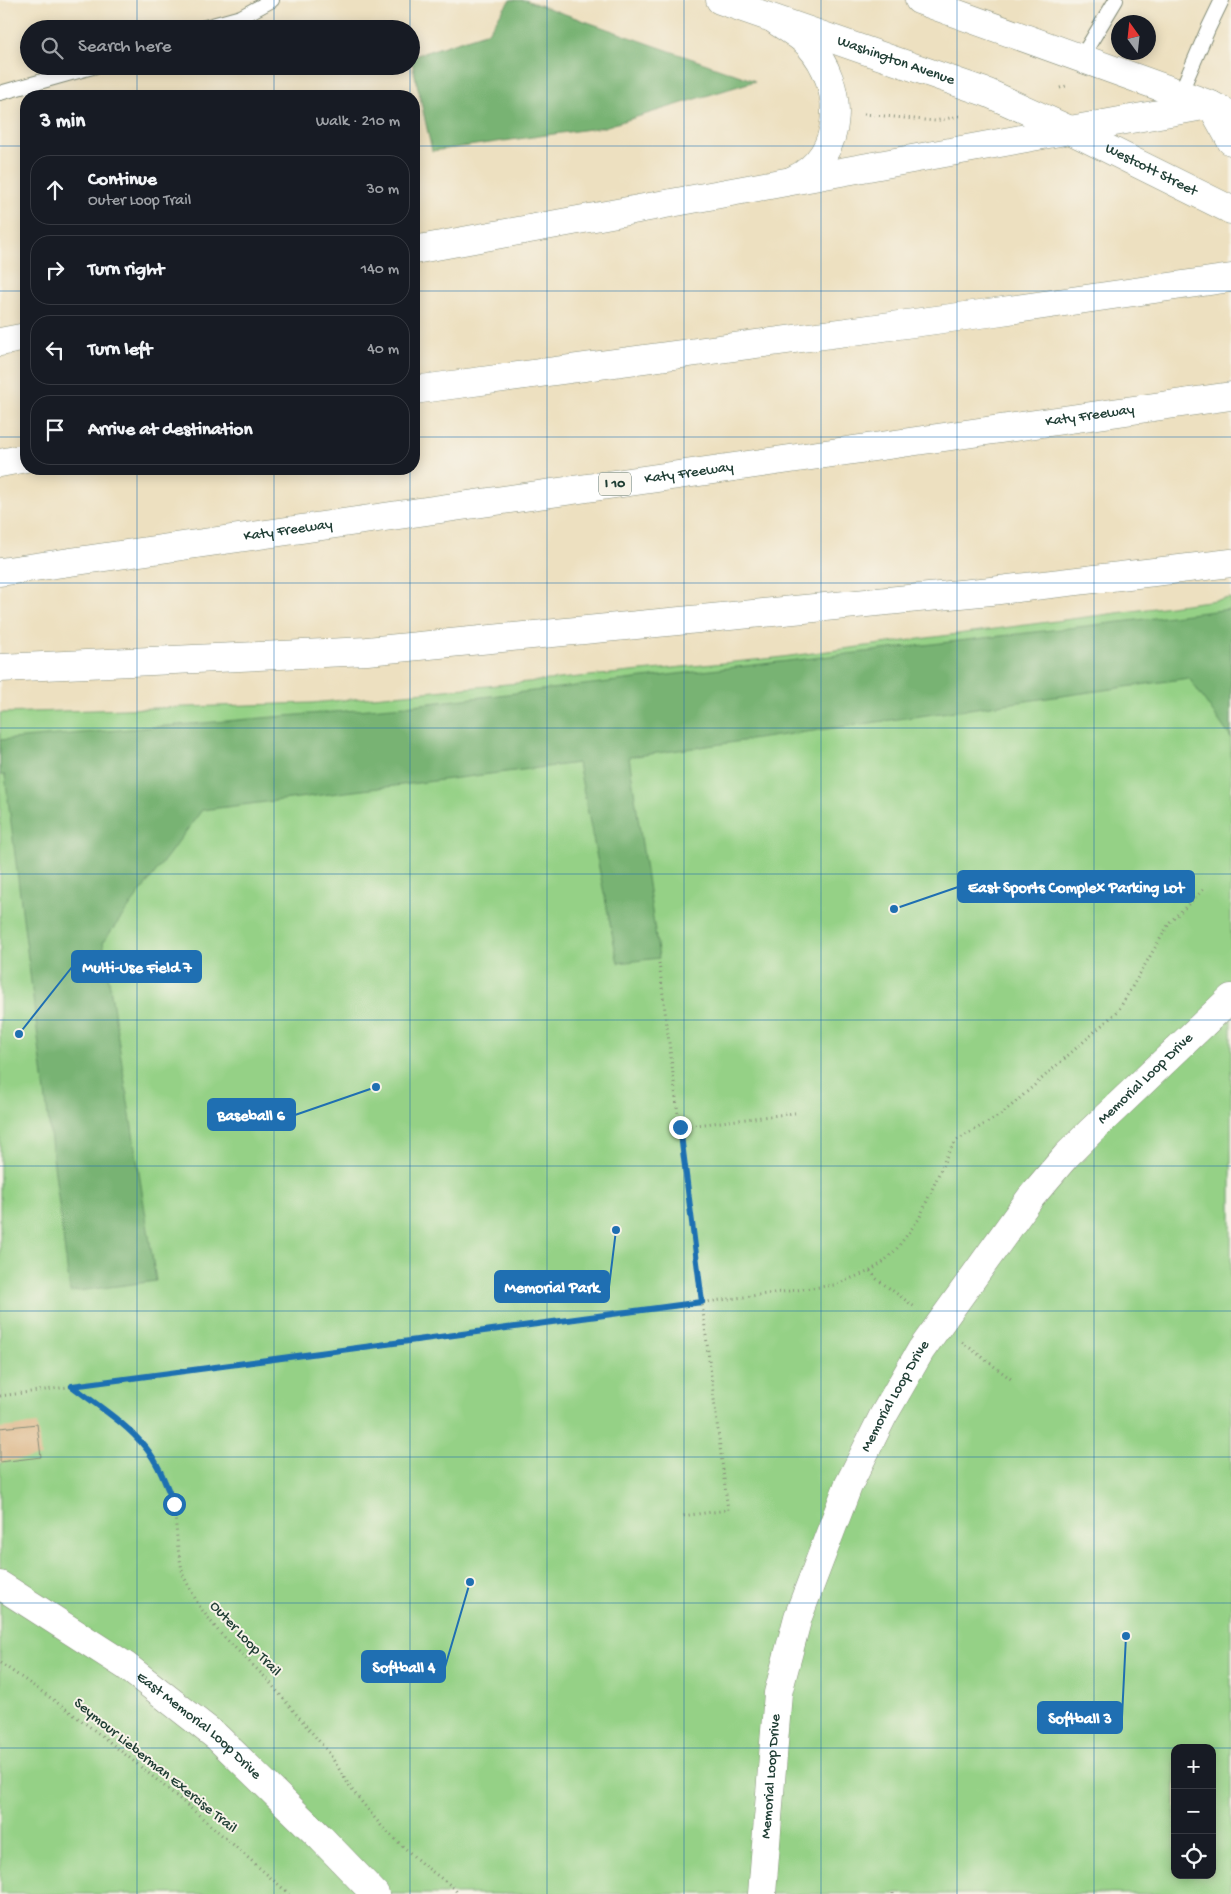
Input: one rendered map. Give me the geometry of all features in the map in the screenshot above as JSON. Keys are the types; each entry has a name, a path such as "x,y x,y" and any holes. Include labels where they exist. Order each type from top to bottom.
{"main road":[{"name":"Washington Avenue","path":"720,0 988,93 1070,130"},
{"path":"919,0 1180,94 1224,107"},
{"path":"775,20 808,44 828,72 835,111 832,136 824,156 796,179 782,184"},
{"path":"420,249 1070,130 1224,107"},
{"path":"1224,107 1231,141"},
{"name":"Westcott Street","path":"1070,130 1231,210"},
{"path":"420,389 988,313 1231,278"},
{"path":"0,342 20,338"},
{"name":"Katy Freeway","path":"0,572 1231,396"},
{"path":"0,446 20,443"},
{"path":"0,462 20,459"},
{"path":"0,668 367,651 991,591 1231,563"},
{"name":"Memorial Loop Drive","path":"762,1894 778,1693 798,1617 844,1494 883,1416 921,1350 1037,1190 1066,1156 1090,1132 1231,998"},
{"name":"East Memorial Loop Drive","path":"0,1585 126,1666 217,1737 321,1838 375,1894"}],"lane":[{"path":"241,17 245,0"},
{"path":"230,20 241,17 272,0"},
{"path":"1081,58 1116,0"},
{"path":"1180,94 1222,0"},
{"path":"0,93 64,75"}],"path":[{"path":"856,113 935,120 961,116"},
{"path":"0,1396 834,1285 870,1271 894,1251 919,1220 948,1152 957,1140 1002,1114 1118,1010 1170,922 1203,890"},
{"path":"658,963 728,1510 682,1516"},
{"path":"680,1127 795,1112"},
{"path":"870,1271 877,1279 917,1308"},
{"path":"961,1341 1011,1379"},
{"name":"Outer Loop Trail","path":"72,1386 129,1430 148,1450 174,1504 178,1549 183,1575 198,1606 219,1632 266,1678 328,1753 352,1790 383,1828 422,1864 454,1888 458,1894"},
{"name":"Seymour Lieberman Exercise Trail","path":"0,1664 48,1695 208,1822 289,1894"}],"green space":[{"path":"510,0 525,0 755,81 604,127 432,151 420,90 418,90 415,75 420,75 420,54 488,32"},
{"path":"1231,598 1231,1894 0,1894 0,713 312,703 775,658"},
{"path":"1231,609 1231,738 1189,678 629,757 659,958 618,963 578,763 202,810 103,942 156,1281 70,1292 5,775 0,775 0,740 405,706"}],"building":[{"path":"37,1424 41,1457 0,1462 0,1428"}],"place":[{"name":"East Sports Complex Parking Lot","path":"894,909"},
{"name":"Multi-Use Field 7","path":"19,1034"},
{"name":"Baseball 6","path":"376,1087"},
{"name":"Memorial Park","path":"616,1230"},
{"name":"Softball 4","path":"470,1582"},
{"name":"Softball 3","path":"1126,1636"}],"route":[{"path":"174,1504 148,1450 129,1430 72,1386 702,1302 680,1127"}]}
